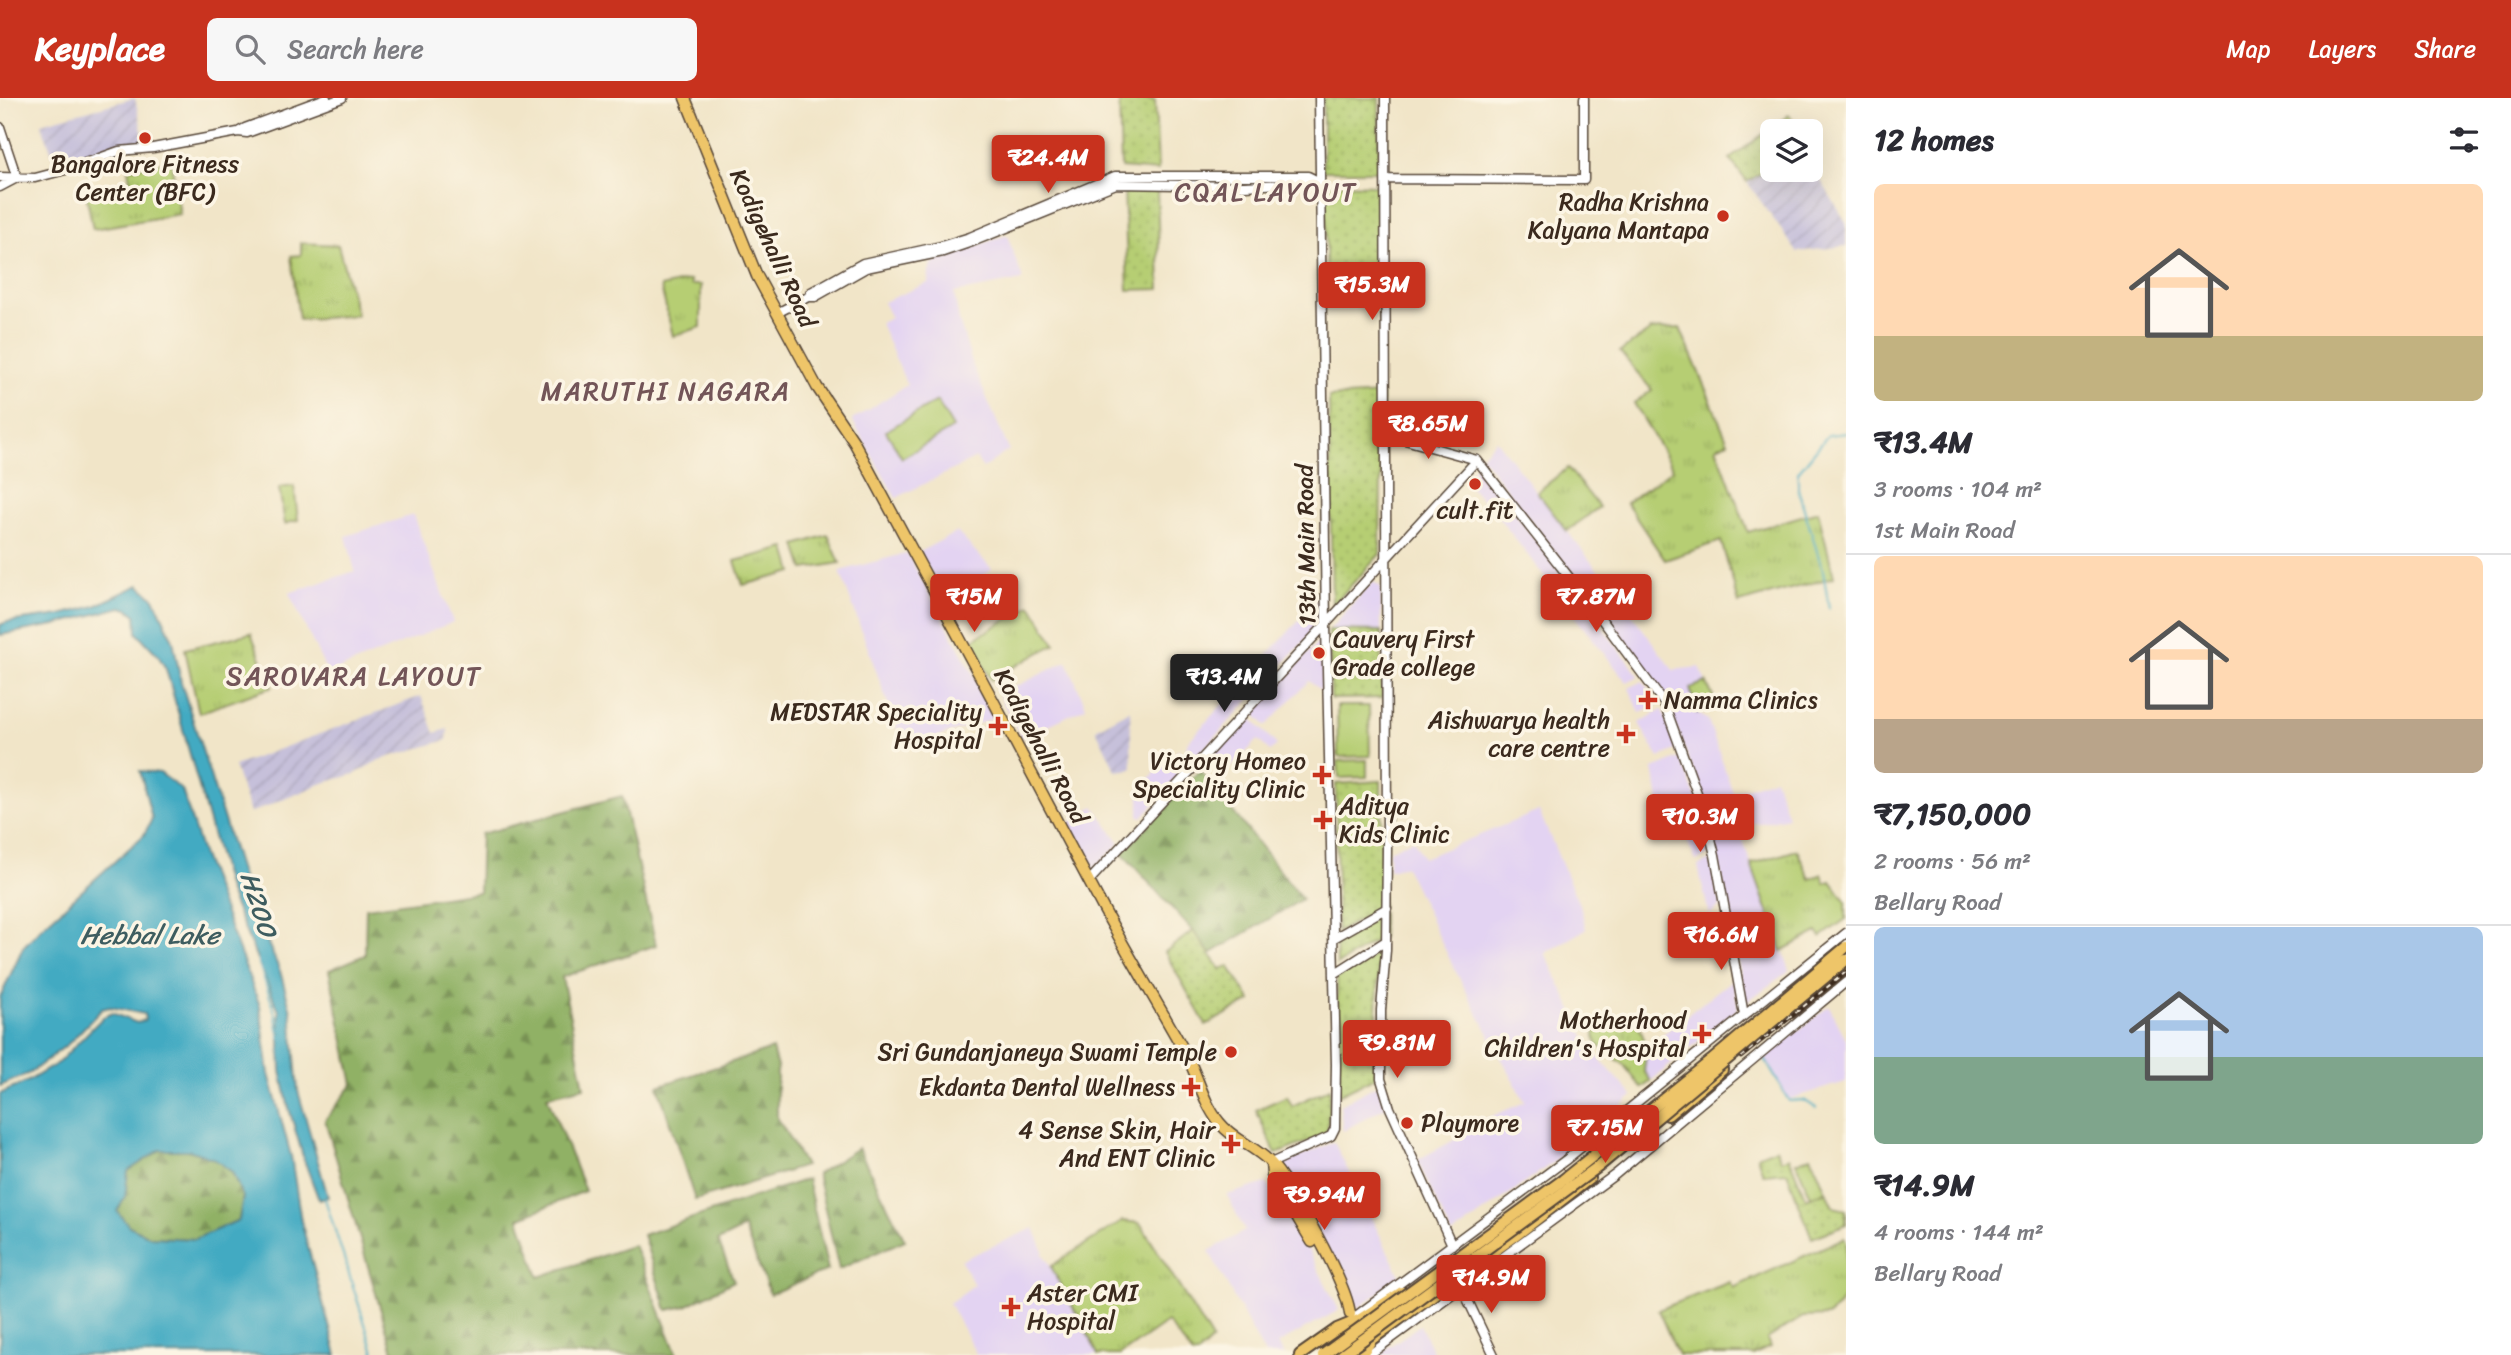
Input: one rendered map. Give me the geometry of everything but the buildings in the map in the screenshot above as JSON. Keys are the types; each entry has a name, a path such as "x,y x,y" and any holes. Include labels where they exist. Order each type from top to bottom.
{"highway":[{"path":"1300,1355 1352,1317 1359,1320 1429,1274 1590,1154 1846,941"},
{"path":"1323,1355 1563,1180 1711,1061 1846,947"},
{"path":"1342,1355 1599,1166 1846,960"},
{"path":"1361,1355 1578,1188 1846,968"}],"main road":[{"name":"Kodigehalli Road","path":"685,98 757,276 817,387 852,438 1088,881 1188,1058 1219,1122 1281,1173 1309,1220 1352,1317"},
{"path":"1352,1317 1371,1349"}],"street":[{"path":"238,132 326,98"},
{"path":"0,177 35,178 119,151 153,148 238,132 247,133 342,98"},
{"name":"13th Main Road","path":"1271,1163 1331,1136 1335,1128 1334,938 1316,179 1319,98"},
{"path":"1385,98 1387,908 1381,1010 1381,1079 1390,1108 1452,1245"},
{"path":"1386,179 1584,180 1584,98"},
{"path":"0,127 18,178"},
{"path":"778,313 863,263 970,237 1115,176 1308,176 1316,179"},
{"path":"0,187 18,178"},
{"path":"1387,435 1478,460 1664,703 1705,815 1744,1015"},
{"path":"1088,881 1478,460"},
{"path":"1334,938 1387,908"},
{"path":"1352,1317 1567,1159 1846,933"},
{"path":"1334,974 1386,941"},
{"path":"1371,1349 1462,1289 1616,1174 1846,982"},
{"path":"1462,1289 1494,1355"}],"shaded area":[{"path":"135,98 145,144 124,145 57,167 41,123"},
{"path":"1760,174 1760,182 1822,182 1846,222 1846,246 1797,252 1747,182"},
{"path":"1007,235 1023,280 954,293 973,366 1009,450 983,468 976,458 896,498 852,420 907,385 880,323 891,318 883,302 928,283 929,272 936,257 945,257"},
{"path":"1496,440 1614,591 1595,605 1481,456"},
{"path":"1477,464 1503,498 1492,509 1463,481"},
{"path":"1507,502 1575,592 1563,601 1496,514"},
{"path":"413,515 453,622 328,674 289,593 355,571 346,536"},
{"path":"957,532 992,569 947,602 919,552"},
{"path":"907,553 997,717 904,748 840,571"},
{"path":"1373,582 1381,587 1381,631 1329,630"},
{"path":"1323,594 1323,621 1186,768 1187,743"},
{"path":"1619,597 1673,670 1699,667 1706,682 1690,689 1697,713 1708,720 1733,793 1775,778 1788,817 1762,823 1737,824 1790,970 1745,1003 1729,909 1703,796 1664,696 1598,610"},
{"path":"1580,598 1639,676 1627,682 1567,607"},
{"path":"1323,637 1323,692 1309,681 1266,726 1253,712"},
{"path":"1067,661 1086,707 1022,738 999,695"},
{"path":"1643,681 1659,704 1640,713 1629,688"},
{"path":"421,696 435,733 448,729 447,740 379,760 355,774 323,783 250,813 234,766"},
{"path":"1130,710 1132,769 1116,771 1096,729"},
{"path":"1662,710 1677,749 1659,758 1639,723"},
{"path":"1249,716 1277,745 1270,751 1258,740 1227,771 1213,755"},
{"path":"1179,749 1179,777 1142,817 1139,816 1139,789"},
{"path":"1680,758 1696,798 1709,854 1696,861 1671,805 1661,809 1653,769"},
{"path":"1094,806 1120,843 1092,871 1066,825"},
{"path":"1539,811 1581,909 1586,929 1545,953 1591,1049 1633,1096 1555,1161 1452,1235 1417,1160 1458,1138 1455,1132 1525,1102 1455,970 1405,866 1389,870 1389,851 1413,839 1423,858"},
{"path":"1710,860 1721,905 1709,915 1698,866"},
{"path":"1733,979 1738,1008 1651,1081 1644,1071 1647,1047"},
{"path":"1829,1006 1846,1039 1846,1082 1789,1099 1765,1057"},
{"path":"1379,1084 1387,1106 1343,1131 1340,1105"},
{"path":"1334,1142 1400,1276 1359,1308 1352,1304 1284,1163"},
{"path":"1266,1183 1284,1203 1339,1310 1278,1344 1284,1355 1265,1355 1209,1251 1245,1231 1227,1195"},
{"name":"Aster CMI Hospital","path":"1034,1228 1044,1252 1042,1253 1073,1310 1081,1319 1098,1355 977,1355 949,1303 974,1285 961,1260"},
{"path":"1420,1325 1434,1355 1378,1355"}],"green space":[{"path":"1119,98 1155,100 1158,171 1121,168"},
{"path":"1323,98 1379,98 1379,171 1323,171"},
{"path":"1760,137 1760,174 1747,182 1730,159"},
{"path":"171,161 180,214 93,229 86,193 131,185 128,169"},
{"path":"1326,184 1379,185 1378,291 1326,290"},
{"path":"1157,187 1160,289 1128,290 1124,188"},
{"path":"301,243 338,245 357,315 299,320 291,256 301,255"},
{"path":"691,280 691,285 701,285 701,327 673,336 661,287"},
{"path":"1680,328 1728,442 1716,447 1748,532 1818,511 1834,577 1739,603 1721,541 1665,560 1626,503 1673,469 1634,403 1652,390 1620,352 1651,330"},
{"path":"1382,394 1380,554 1332,606 1329,397"},
{"path":"937,401 953,428 902,458 886,431"},
{"path":"1568,468 1599,507 1567,531 1537,492"},
{"path":"294,486 298,520 285,524 279,488"},
{"path":"828,535 840,563 804,569 796,545"},
{"path":"786,548 793,572 743,585 735,561"},
{"path":"1031,605 1055,644 991,680 970,641"},
{"path":"1329,630 1381,631 1382,698 1331,699"},
{"path":"251,633 272,687 199,713 185,649"},
{"path":"1706,682 1717,705 1697,713 1690,688"},
{"path":"1337,706 1369,706 1370,756 1338,757"},
{"path":"1367,760 1367,777 1339,778 1338,761"},
{"path":"1200,770 1302,899 1210,954 1193,931 1122,853"},
{"path":"1381,781 1382,907 1337,932 1336,784"},
{"path":"622,796 656,945 562,977 584,1087 547,1096 585,1191 519,1218 539,1277 634,1245 677,1355 394,1355 325,1120 353,1084 329,970 365,955 366,908 479,892 481,834"},
{"path":"1797,850 1810,879 1822,874 1825,883 1831,881 1846,902 1846,919 1821,937 1817,932 1782,951 1751,864"},
{"path":"1382,913 1382,937 1337,965 1336,939"},
{"path":"1193,931 1221,969 1229,966 1251,1001 1206,1025 1165,952"},
{"path":"1379,953 1375,1077 1338,1095 1337,976"},
{"path":"1635,1016 1647,1047 1644,1071 1651,1081 1642,1088 1623,1064 1597,1044 1595,1035 1598,1026"},
{"path":"772,1049 777,1067 777,1117 805,1166 695,1200 658,1086"},
{"path":"1330,1088 1328,1127 1325,1135 1276,1154 1256,1110 1287,1096 1292,1106"},
{"path":"858,1148 905,1240 839,1269 817,1174"},
{"path":"1776,1148 1781,1160 1789,1157 1806,1199 1826,1191 1833,1207 1846,1210 1846,1224 1812,1238 1787,1172 1763,1174 1757,1156"},
{"path":"160,1150 189,1150 215,1159 232,1172 243,1197 239,1220 195,1239 151,1237 129,1226 116,1211 125,1198 128,1171"},
{"path":"1811,1156 1826,1191 1811,1197 1796,1162"},
{"path":"807,1179 828,1270 770,1294 744,1228 718,1241 734,1281 686,1306 667,1310 643,1235"},
{"path":"1122,1221 1140,1223 1212,1340 1197,1355 1193,1355 1167,1322 1120,1355 1098,1355 1051,1266"},
{"path":"1844,1238 1846,1296 1829,1316 1803,1317 1767,1339 1770,1347 1753,1355 1678,1355 1658,1310 1730,1282 1733,1288"}],"water":[{"path":"139,585 154,598 173,640 181,682 248,897 280,971 291,1011 298,1091 328,1197 319,1200 288,1105 281,1071 279,1011 228,890 166,669 158,655 137,633 136,615 121,607 55,625 0,635 0,625 7,622 60,615 95,606"},
{"name":"Hebbal Lake","path":"140,771 160,773 182,790 202,853 260,1006 269,1074 291,1156 301,1221 337,1355 0,1355 0,1094 58,1063 103,1017 112,1013 137,1023 145,1020 144,1014 110,1007 102,1009 68,1044 30,1073 0,1086 0,998 23,947 144,835 152,819","holes":["160,1150 189,1150 214,1159 232,1172 243,1197 239,1220 195,1239 151,1237 129,1226 117,1211 125,1198 128,1171"]}],"waterway":[{"path":"1829,608 1823,571 1798,489 1798,472 1828,435 1846,433"},
{"name":"H200","path":"258,960 280,1038"},
{"path":"1764,1058 1789,1101 1804,1100 1816,1108"},
{"name":"H200","path":"325,1199 375,1355"}],"railway":[{"path":"1741,1057 1846,972"}],"place":[{"name":"Bangalore Fitness Center (BFC)","path":"145,138"},
{"name":"Radha Krishna Kalyana Mantapa","path":"1723,216"},
{"name":"cult.fit","path":"1475,484"},
{"name":"Cauvery First Grade college","path":"1319,653"},
{"name":"Namma Clinics","path":"1648,700"},
{"name":"MEDSTAR Speciality Hospital","path":"998,726"},
{"name":"Aishwarya health care centre","path":"1626,734"},
{"name":"Victory Homeo Speciality Clinic","path":"1322,775"},
{"name":"Aditya Kids Clinic","path":"1323,820"},
{"name":"Motherhood Children's Hospital","path":"1702,1034"},
{"name":"Sri Gundanjaneya Swami Temple","path":"1231,1052"},
{"name":"Ekdanta Dental Wellness","path":"1191,1087"},
{"name":"Playmore","path":"1407,1123"},
{"name":"4 Sense Skin, Hair And ENT Clinic","path":"1231,1144"},
{"name":"Aster CMI Hospital","path":"1011,1307"}],"district":[{"name":"CQAL LAYOUT","path":"1266,192"},
{"name":"MARUTHI NAGARA","path":"666,391"},
{"name":"SAROVARA LAYOUT","path":"354,676"}]}
